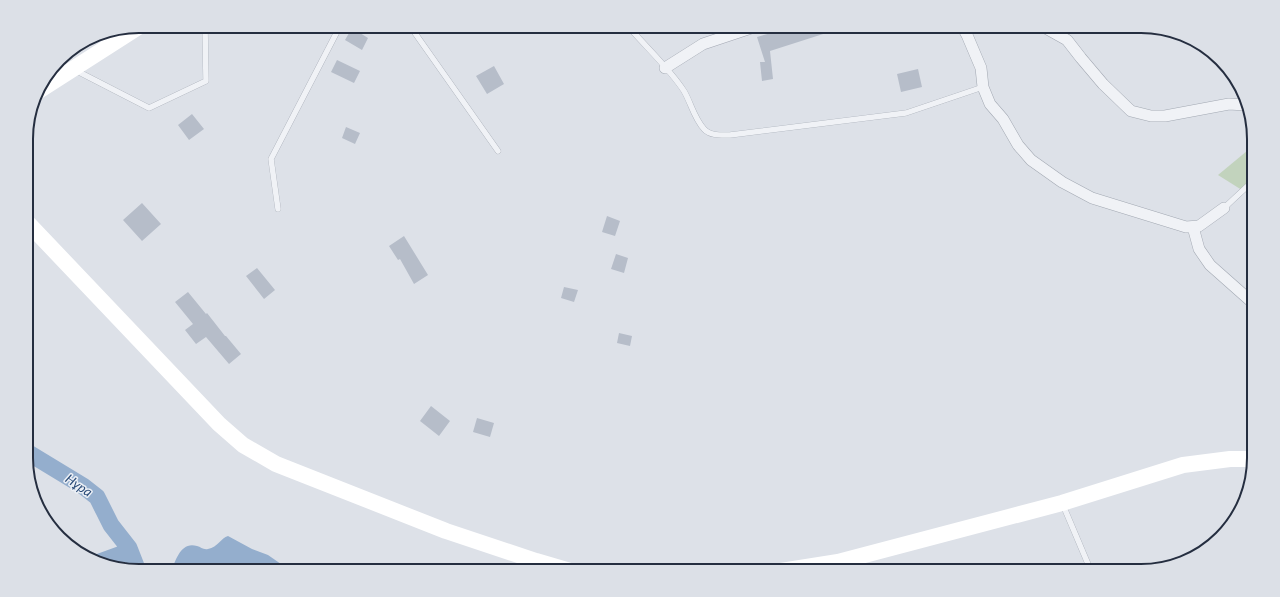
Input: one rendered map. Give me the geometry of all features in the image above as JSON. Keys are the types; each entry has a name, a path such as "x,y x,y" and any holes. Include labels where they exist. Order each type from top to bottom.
{"street":[{"path":"665,68 704,44 736,33"},
{"path":"966,33 981,68 983,87 990,104 1003,119 1018,145 1031,160 1062,182 1092,198 1186,227 1199,226 1224,208"},
{"path":"1054,33 1067,40 1103,84 1131,111 1151,116 1165,116 1229,104 1241,105"},
{"path":"50,81 65,69 126,34"},
{"path":"1192,226 1199,249 1210,265 1247,298"},
{"path":"33,228 219,424 243,445 276,464 446,531 546,564"},
{"path":"825,564 838,562 1062,503 1183,465 1230,459 1247,459"}],"lane":[{"path":"65,69 149,108 206,81 205,33"},
{"path":"278,209 271,159 336,33"},
{"path":"415,33 498,151"},
{"path":"634,33 684,92 704,129 712,134 730,135 906,113 983,87"},
{"path":"1224,208 1247,187"},
{"path":"1062,503 1088,564"}],"green space":[{"path":"1247,151 1247,193 1218,175"}],"water":[{"path":"228,536 252,549 268,555 281,564 174,564 180,552 187,546 191,545 208,549"}],"building":[{"path":"349,33 360,33 368,38 362,50 345,40"},
{"path":"771,33 826,33 770,51 773,79 762,81 760,62 765,62 757,37"},
{"path":"337,60 360,71 354,83 331,72"},
{"path":"494,66 504,84 487,94 476,76"},
{"path":"918,69 922,87 901,92 897,74"},
{"path":"192,114 204,129 189,140 178,125"},
{"path":"346,127 360,133 355,144 342,138"},
{"path":"142,203 161,224 142,241 123,220"},
{"path":"607,216 620,221 615,236 602,232"},
{"path":"404,236 428,275 414,284 400,259 398,260 389,246"},
{"path":"616,254 628,258 624,273 611,269"},
{"path":"257,268 275,290 264,299 246,276"},
{"path":"564,287 578,290 574,302 561,298"},
{"path":"188,292 241,354 229,364 206,337 196,344 185,330 193,324 175,302"},
{"path":"619,333 632,336 630,346 617,343"},
{"path":"431,406 450,421 439,436 420,421"},
{"path":"477,418 494,423 490,437 473,432"}],"waterway":[{"name":"Нұра","path":"33,456 83,486 97,497 111,525 129,548 135,564"},
{"name":"Нұра","path":"108,559 130,551"}]}
